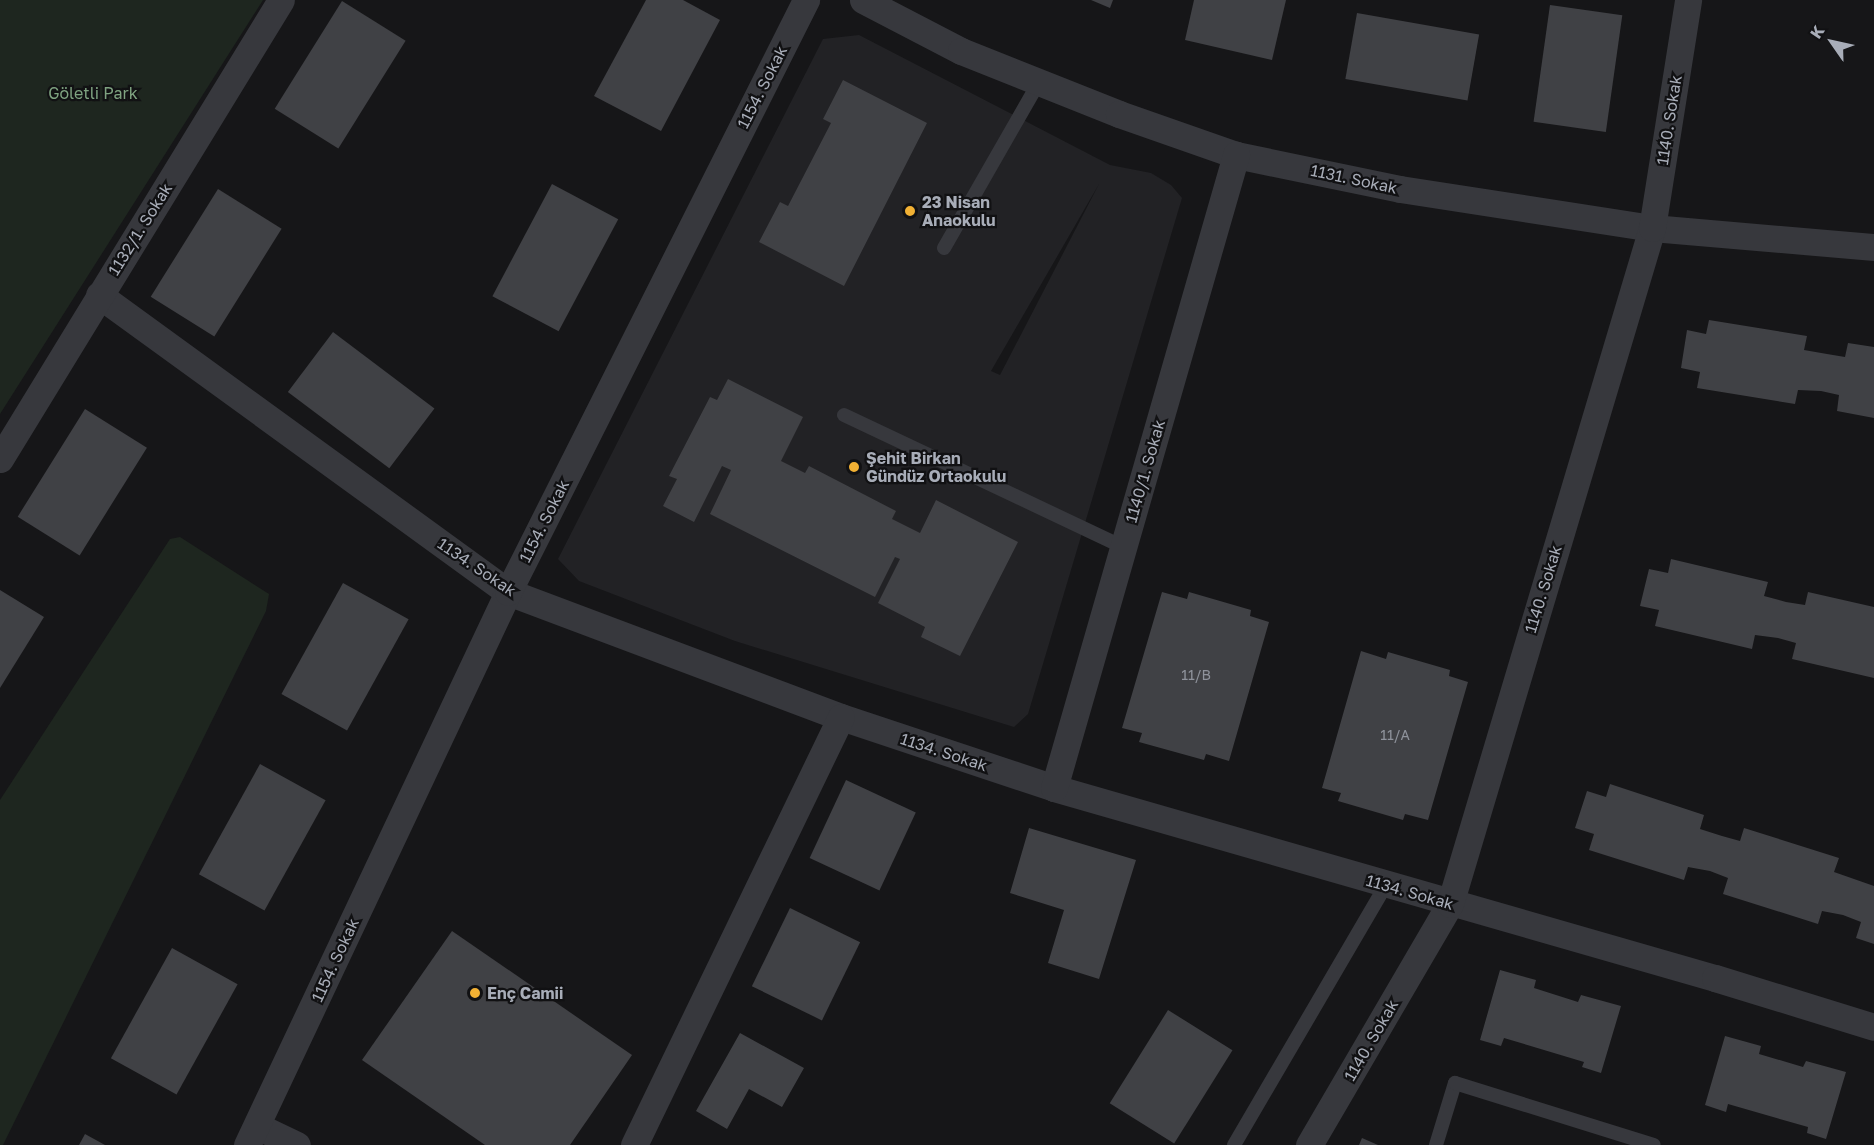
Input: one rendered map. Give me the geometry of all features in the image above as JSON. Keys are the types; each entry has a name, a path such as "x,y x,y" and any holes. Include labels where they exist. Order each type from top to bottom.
{"street":[{"name":"1132/1. Sokak","path":"0,459 281,0"},
{"name":"1154. Sokak","path":"252,1135 508,592 806,0"},
{"name":"1131. Sokak","path":"863,0 961,51 1236,155 1400,189 1652,228 1874,247"},
{"name":"1140. Sokak","path":"1309,1145 1450,904 1652,228 1688,0"},
{"name":"1140/1. Sokak","path":"1054,788 1236,155"},
{"name":"1134. Sokak","path":"99,295 508,592 841,717 1054,788 1450,904 1715,978 1874,1027"},
{"path":"634,1145 841,717"},
{"path":"252,1135 297,1145"}],"lane":[{"path":"944,248 1039,82"},
{"path":"844,415 1123,547"},
{"path":"1234,1145 1386,885"},
{"path":"1436,1145 1455,1083 1654,1145"}],"shaded area":[{"name":"Şehit Birkan Gündüz Ortaokulu","path":"859,35 1110,165 1151,173 1171,185 1182,198 1028,714 1014,727 735,641 579,581 558,559 823,39","holes":["1099,184 1000,375 991,371"]}],"green space":[{"name":"Göletli Park","path":"0,0 263,0 0,414"},
{"path":"180,537 269,594 266,611 3,1145 0,1145 0,800 170,539"}],"building":[{"path":"646,0 683,0 720,20 661,131 594,96"},
{"path":"1091,0 1113,0 1110,8"},
{"path":"1194,0 1286,0 1272,60 1185,40"},
{"path":"342,1 406,41 338,148 275,109"},
{"path":"1550,5 1622,15 1606,132 1534,122"},
{"path":"1357,13 1479,35 1467,101 1345,79"},
{"path":"843,80 927,123 844,286 759,242 780,202 788,206 831,123 823,119"},
{"path":"552,184 618,219 559,331 492,296"},
{"path":"218,189 282,229 214,336 151,297"},
{"path":"1709,320 1807,336 1804,350 1845,357 1848,343 1874,347 1874,418 1837,411 1839,395 1821,391 1798,390 1795,404 1697,388 1700,372 1681,368 1687,330 1706,334"},
{"path":"333,332 434,408 389,468 288,392"},
{"path":"728,379 803,417 781,461 805,473 809,466 896,511 892,519 920,533 936,500 1018,542 960,656 921,637 925,627 878,603 900,559 895,557 875,597 710,514 731,470 722,466 694,522 663,506 677,479 669,476 710,397 717,400"},
{"path":"85,409 147,448 80,555 18,517"},
{"path":"1671,559 1768,582 1764,596 1786,602 1805,605 1808,592 1874,607 1874,678 1792,659 1796,643 1778,638 1755,635 1752,649 1655,626 1659,610 1640,606 1649,569 1668,573"},
{"path":"343,583 409,619 347,730 281,694"},
{"path":"0,590 44,617 0,688"},
{"path":"1162,592 1187,599 1189,592 1251,610 1250,616 1269,622 1229,761 1206,754 1204,760 1139,742 1142,733 1122,728"},
{"path":"1361,651 1386,659 1388,652 1450,670 1449,676 1468,682 1428,820 1405,814 1403,820 1338,801 1341,793 1322,788"},
{"path":"260,764 326,800 265,911 199,874"},
{"path":"846,780 916,813 879,890 810,858"},
{"path":"1610,784 1704,815 1700,829 1740,841 1744,828 1839,858 1834,872 1874,886 1874,944 1856,938 1861,922 1843,915 1822,911 1818,924 1723,894 1728,878 1710,871 1688,867 1684,880 1589,850 1594,834 1575,828 1587,791 1606,797"},
{"path":"1029,828 1136,860 1099,979 1048,963 1064,910 1010,893"},
{"path":"790,908 860,942 822,1020 752,986"},
{"name":"Enç Camii","path":"452,931 632,1055 570,1145 485,1145 362,1060"},
{"path":"172,948 238,984 177,1095 111,1058"},
{"path":"1500,970 1536,980 1534,988 1578,1002 1581,995 1621,1006 1601,1073 1582,1067 1584,1062 1504,1038 1501,1046 1480,1040"},
{"path":"1168,1010 1232,1050 1174,1144 1110,1103"},
{"path":"740,1033 804,1068 782,1107 749,1089 727,1129 696,1111"},
{"path":"1725,1036 1761,1046 1759,1054 1803,1067 1806,1061 1846,1072 1826,1139 1807,1133 1808,1127 1728,1104 1726,1112 1705,1105"},
{"path":"85,1134 105,1145 79,1145"},
{"path":"1362,1138 1378,1145 1359,1145"}],"place":[{"name":"23 Nisan Anaokulu","path":"910,211"},
{"name":"Şehit Birkan Gündüz Ortaokulu","path":"854,467"},
{"name":"Enç Camii","path":"475,993"}]}
